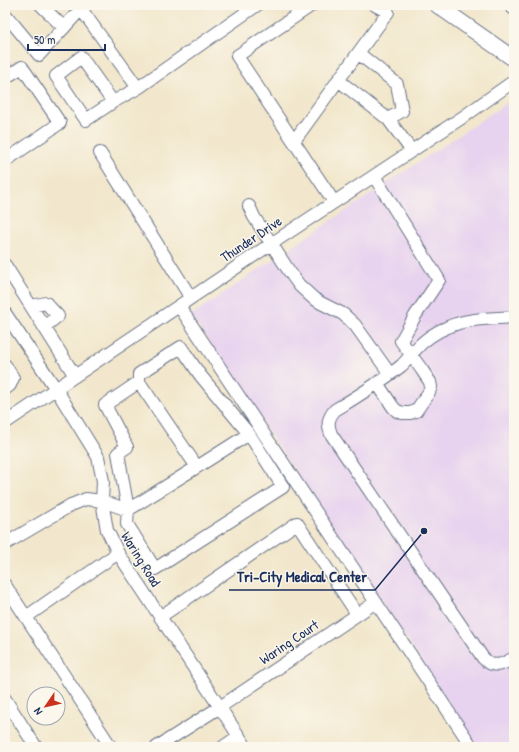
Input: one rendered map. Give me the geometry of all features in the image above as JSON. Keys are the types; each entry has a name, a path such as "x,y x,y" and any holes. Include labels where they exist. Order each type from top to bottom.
{"main road":[{"path":"437,5 514,59"}],"street":[{"path":"5,11 11,5"},
{"path":"41,5 64,28"},
{"path":"113,102 81,57 56,76 86,120 138,88 257,5"},
{"path":"312,5 237,56 334,202"},
{"path":"294,141 388,12 375,5"},
{"path":"5,14 39,55 84,7 138,88"},
{"path":"358,53 397,84 402,111 388,119"},
{"path":"5,78 22,67 60,124 5,161"},
{"path":"338,80 388,119 412,151"},
{"name":"Thunder Drive","path":"5,423 466,115 514,81"},
{"path":"100,153 191,298"},
{"path":"374,176 439,280 415,316 401,341 430,382 431,387 429,392 416,411 410,414 403,413 397,411 393,407 377,383"},
{"path":"249,206 254,217 293,278 306,292 321,303 343,314 356,325 390,374"},
{"path":"5,266 75,376"},
{"path":"31,306 46,302 58,316 44,327"},
{"path":"179,306 472,747"},
{"name":"Waring Road","path":"5,313 56,389 98,457 102,481 102,501 106,530 118,553 246,747"},
{"path":"514,317 468,321 448,326 435,333 424,342 405,363 335,410 331,414 328,421 331,434 483,658 493,665 500,665 514,658"},
{"path":"139,382 105,405 127,447 118,453 128,510 127,524 155,569 283,487 249,434 200,375 182,347 139,374 139,382 197,468"},
{"path":"5,366 13,378 10,385 5,389"},
{"path":"128,510 249,434"},
{"path":"5,544 71,504 86,499 102,501 128,510"},
{"path":"160,617 297,523 356,614"},
{"path":"26,617 118,553"},
{"path":"5,585 111,747"},
{"name":"Waring Court","path":"157,747 220,707 356,614 376,602"},
{"path":"6,701 36,747"},
{"path":"224,747 239,736"}],"shaded area":[{"path":"514,98 514,747 478,747 191,315"}],"place":[{"name":"Tri-City Medical Center","path":"424,531"}]}
